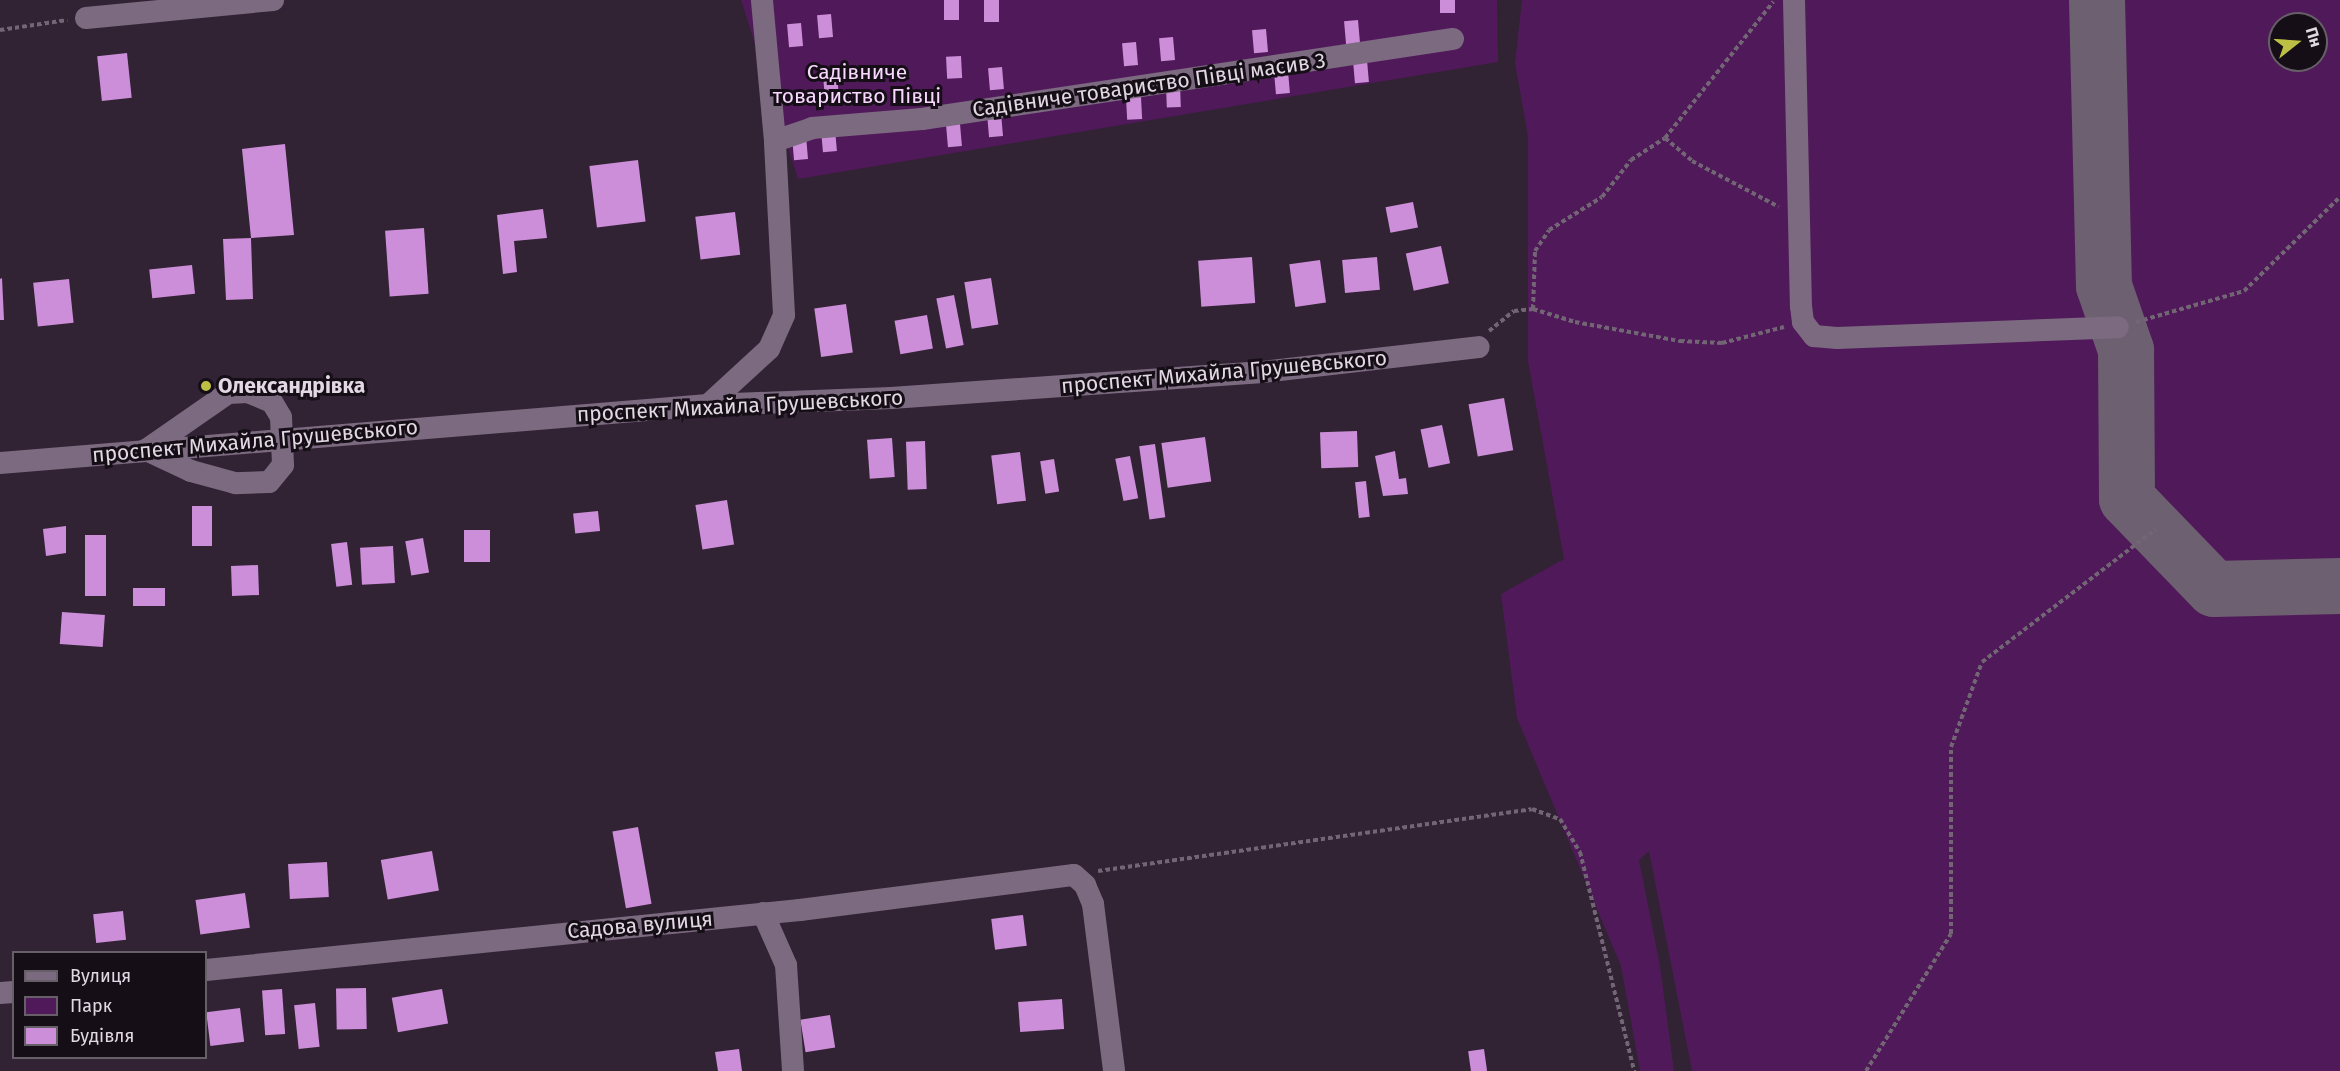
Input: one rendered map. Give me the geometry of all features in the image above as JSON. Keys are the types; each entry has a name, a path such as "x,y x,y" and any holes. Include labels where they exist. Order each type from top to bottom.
{"street":[{"path":"86,18 273,0"},
{"path":"708,405 769,350 784,315 775,141 762,0"},
{"path":"1794,0 1803,322 1814,336 1837,338 2118,327"},
{"name":"Садівниче товариство Півці масив 3","path":"775,141 812,128 932,117 1453,39"},
{"name":"проспект Михайла Грушевського","path":"0,463 284,437 708,405 891,398 1263,372 1479,347"},
{"path":"248,392 272,402 281,417 284,437 283,465 269,482 235,483 191,471 146,450 228,393 248,392"},
{"path":"1074,875 1085,885 1093,904 1114,1071"},
{"name":"Садова вулиця","path":"207,970 763,913 1074,875"},
{"path":"763,913 786,965 793,1071"}],"path":[{"path":"1533,309 1535,251 1549,230 1602,197 1631,160 1665,138 1775,0"},
{"path":"0,30 86,18"},
{"path":"1665,138 1692,161 1799,218"},
{"path":"2118,327 2244,291 2340,197"},
{"path":"1479,347 1489,331 1514,311 1533,309 1575,322 1680,341 1722,343 1803,322"},
{"path":"1866,1071 1951,934 1951,747 1982,662 2156,529"},
{"path":"1074,875 1532,809 1560,819 1580,852 1634,1071"}],"green space":[{"name":"Садівниче товариство Півці","path":"741,0 1497,0 1498,62 798,179"},
{"path":"1522,0 2340,0 2340,1071 1692,1071 1649,851 1639,860 1660,966 1674,1071 1640,1071 1621,966 1517,718 1501,594 1564,559 1528,361 1528,137 1515,63"}],"building":[{"path":"944,0 959,0 959,20 944,20"},
{"path":"984,0 999,0 999,22 984,22"},
{"path":"1440,0 1455,0 1455,13 1440,13"},
{"path":"831,14 833,37 819,38 817,15"},
{"path":"1358,20 1360,43 1346,44 1344,21"},
{"path":"801,23 803,46 789,47 787,24"},
{"path":"1266,29 1268,52 1254,53 1252,30"},
{"path":"1173,37 1175,60 1161,61 1159,38"},
{"path":"1136,42 1138,65 1124,66 1122,43"},
{"path":"127,53 132,98 102,101 97,56"},
{"path":"961,56 962,78 947,79 946,57"},
{"path":"1367,60 1369,82 1355,83 1353,61"},
{"path":"1002,67 1004,89 990,90 988,68"},
{"path":"1288,71 1290,93 1276,94 1274,72"},
{"path":"837,75 839,97 825,98 823,76"},
{"path":"1166,84 1180,84 1181,107 1167,107"},
{"path":"1141,97 1142,119 1127,120 1126,98"},
{"path":"1001,113 1003,136 989,137 987,114"},
{"path":"960,124 962,146 948,147 946,125"},
{"path":"835,129 837,151 823,152 821,130"},
{"path":"806,136 808,159 794,160 792,137"},
{"path":"285,144 294,235 251,238 242,149"},
{"path":"638,160 646,222 597,228 589,166"},
{"path":"1413,202 1418,228 1390,233 1386,207"},
{"path":"543,209 547,238 514,241 517,272 503,274 497,215"},
{"path":"735,212 740,255 701,260 695,217"},
{"path":"424,228 429,294 390,297 385,231"},
{"path":"251,238 253,299 226,300 223,239"},
{"path":"1441,246 1449,283 1414,291 1406,253"},
{"path":"1252,257 1255,303 1201,307 1198,261"},
{"path":"1377,257 1380,290 1345,293 1342,260"},
{"path":"1320,260 1326,303 1295,307 1289,264"},
{"path":"192,265 195,294 152,298 149,269"},
{"path":"2,278 4,320 0,320 0,279"},
{"path":"991,278 998,324 972,329 964,282"},
{"path":"69,279 74,323 38,327 33,283"},
{"path":"954,295 964,345 946,348 936,298"},
{"path":"846,304 853,353 821,357 814,308"},
{"path":"927,315 933,348 900,354 895,321"},
{"path":"1504,398 1513,450 1478,456 1469,404"},
{"path":"1442,425 1450,463 1429,468 1420,430"},
{"path":"1357,431 1358,467 1321,468 1320,432"},
{"path":"1205,437 1211,482 1168,488 1161,443"},
{"path":"892,438 895,477 870,479 867,440"},
{"path":"925,441 927,489 908,490 906,442"},
{"path":"1155,444 1165,517 1149,520 1139,446"},
{"path":"1395,451 1399,479 1406,478 1408,494 1383,496 1375,456"},
{"path":"1020,452 1026,501 997,504 991,456"},
{"path":"1130,456 1138,498 1123,501 1115,459"},
{"path":"1054,459 1059,492 1045,494 1040,461"},
{"path":"1366,481 1370,517 1359,518 1355,482"},
{"path":"727,500 734,544 702,549 695,505"},
{"path":"192,506 212,506 212,546 192,546"},
{"path":"598,511 600,531 575,534 573,514"},
{"path":"66,526 66,553 46,556 43,529"},
{"path":"464,530 490,530 490,562 464,562"},
{"path":"85,535 106,535 106,596 85,596"},
{"path":"423,538 429,572 411,576 405,541"},
{"path":"347,542 352,585 336,587 331,544"},
{"path":"393,546 395,583 362,585 360,548"},
{"path":"258,565 259,595 232,596 231,566"},
{"path":"133,588 165,588 165,606 133,606"},
{"path":"62,612 105,615 103,647 60,644"},
{"path":"638,827 652,904 626,908 612,832"},
{"path":"432,851 439,890 388,899 381,860"},
{"path":"327,862 329,897 290,899 288,864"},
{"path":"245,893 250,928 200,935 195,900"},
{"path":"123,911 126,940 96,943 93,914"},
{"path":"1023,915 1027,946 995,950 991,919"},
{"path":"366,988 367,1029 337,1030 336,989"},
{"path":"282,989 285,1034 265,1035 262,990"},
{"path":"442,989 448,1023 398,1032 392,998"},
{"path":"1062,999 1064,1029 1020,1032 1018,1002"},
{"path":"315,1003 320,1047 299,1049 294,1005"},
{"path":"240,1008 244,1042 210,1046 207,1012"},
{"path":"830,1015 835,1048 806,1052 800,1020"},
{"path":"739,1049 742,1071 718,1071 715,1052"},
{"path":"1484,1049 1487,1071 1471,1071 1468,1051"}],"taxiway":[{"path":"2097,0 2104,286 2126,350 2127,499 2214,589 2340,586"}],"place":[{"name":"Олександрівка","path":"206,386"}]}
